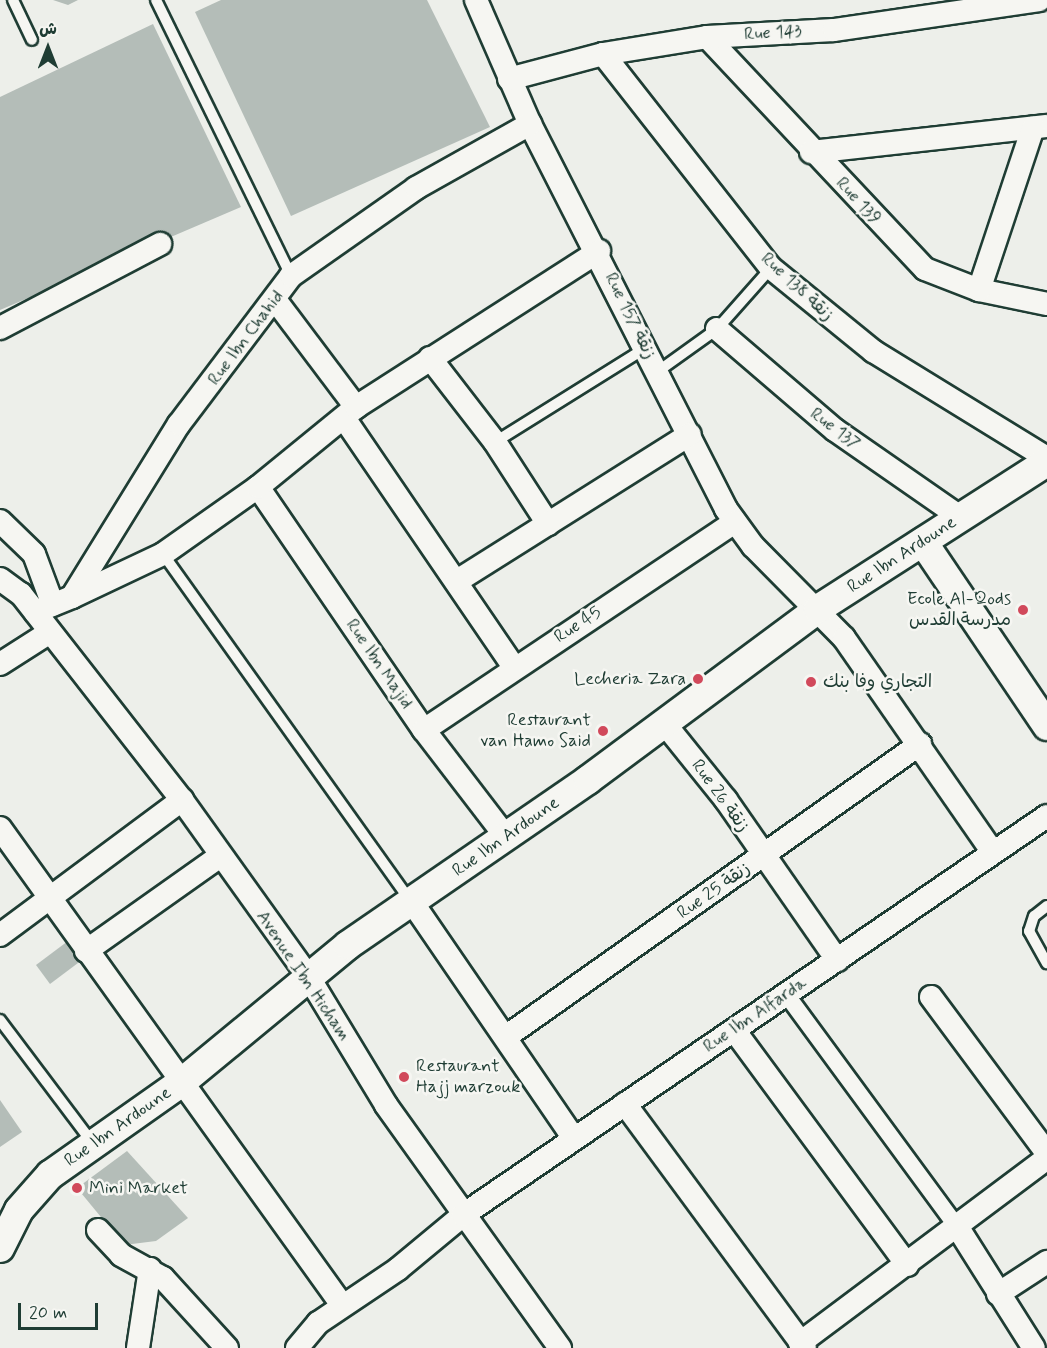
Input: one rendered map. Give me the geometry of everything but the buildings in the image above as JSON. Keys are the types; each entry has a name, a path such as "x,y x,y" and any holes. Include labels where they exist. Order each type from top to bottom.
{"street":[{"name":"Rue 157 زنقة","path":"476,0 530,124 599,251 657,372 735,522 818,609 920,744 993,852"},
{"name":"Rue 143","path":"509,79 603,54 706,37 834,30 1039,0"},
{"name":"Rue 139","path":"706,37 811,152 925,269 979,290 1047,304"},
{"name":"Rue 138 زنقة","path":"603,54 771,268 873,351 1047,460"},
{"path":"291,276 416,188 530,124"},
{"path":"811,152 1040,127 979,290"},
{"path":"0,328 160,244"},
{"path":"53,605 163,554 258,487 350,413 430,358 599,251"},
{"name":"Rue Ibn Chahid","path":"53,605 179,424 276,301 291,276"},
{"path":"276,301 514,667"},
{"name":"Rue 137","path":"717,329 835,430 960,517"},
{"path":"430,358 495,442 548,524"},
{"path":"457,581 690,434"},
{"name":"Rue Ibn Ardoune","path":"0,1248 26,1200 92,1143 182,1082 308,976 506,837 818,609 1047,460"},
{"name":"Rue Ibn Majid","path":"258,487 424,730 506,837"},
{"path":"0,521 34,554 53,605"},
{"name":"Rue 45","path":"424,730 514,667 735,522"},
{"path":"923,542 1047,726"},
{"path":"0,579 53,605"},
{"name":"Avenue Ibn Hicham","path":"53,605 50,632 182,800 308,976 386,1105 560,1348"},
{"path":"0,664 50,632"},
{"name":"Rue 26 زنقة","path":"664,723 837,960"},
{"name":"Rue 25 زنقة","path":"507,1036 920,744"},
{"path":"0,934 182,800"},
{"name":"Rue Ibn Alfarda","path":"297,1348 342,1305 398,1269 463,1215 1047,816"},
{"path":"0,828 342,1305"},
{"path":"86,951 220,856"},
{"path":"412,903 507,1036 574,1139"},
{"path":"786,994 958,1228 1034,1348"},
{"path":"931,997 1047,1152"},
{"path":"734,1030 907,1265"},
{"path":"625,1104 803,1345 1047,1158"},
{"path":"98,1230 121,1255 150,1269 227,1348"},
{"path":"998,1294 1047,1262"},
{"path":"138,1348 150,1269"}],"lane":[{"path":"13,0 32,40"},
{"name":"Rue Ibn Chahid","path":"156,0 291,276"},
{"path":"657,372 717,329 771,268"},
{"path":"495,442 647,347"},
{"path":"163,554 412,903"},
{"path":"1047,906 1029,923 1033,943 1047,963"},
{"path":"0,1020 92,1143"}],"place":[{"name":"Ecole Al-Qods مدرسة القدس","path":"1023,610"},
{"name":"Lecheria Zara","path":"698,679"},
{"name":"التجاري وفا بنك","path":"811,682"},
{"name":"Restaurant van Hamo Said","path":"603,731"},
{"name":"Restaurant Hajj marzouk","path":"404,1077"},
{"name":"Mini Market","path":"77,1188"}]}
